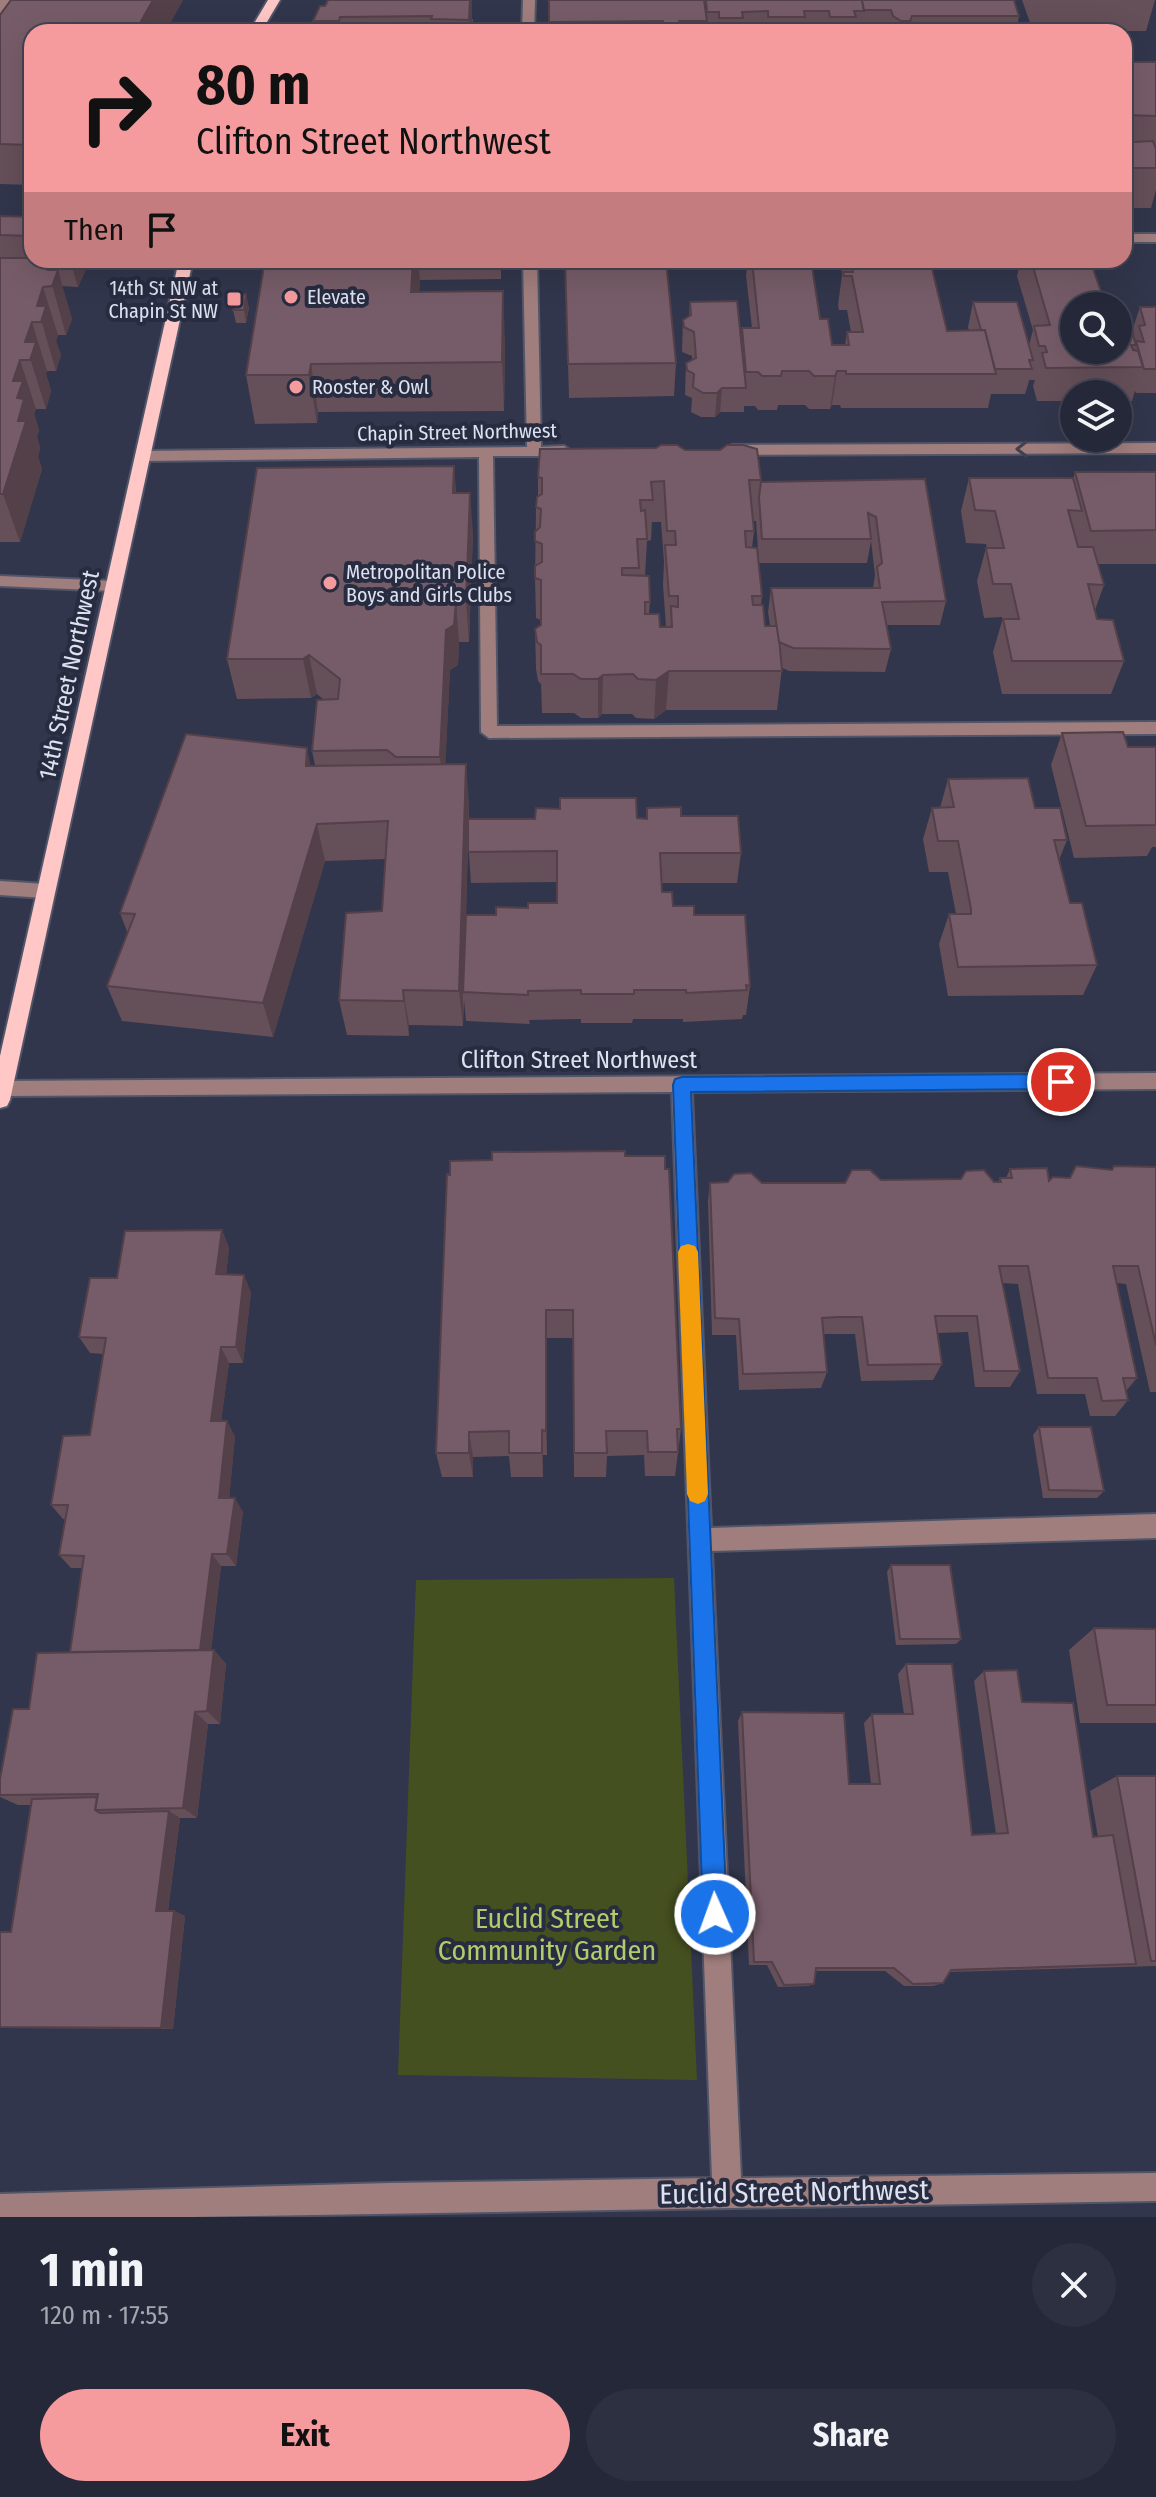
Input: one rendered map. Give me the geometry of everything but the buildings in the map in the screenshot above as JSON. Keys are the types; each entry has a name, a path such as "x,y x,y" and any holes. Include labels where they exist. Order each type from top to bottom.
{"main road":[{"path":"260,24 274,0"},
{"name":"14th Street Northwest","path":"1,1094 184,268"}],"street":[{"path":"0,11 6,0"},
{"path":"528,24 529,0"},
{"path":"1132,238 1156,238"},
{"path":"530,268 534,451"},
{"path":"710,451 1156,448"},
{"path":"486,451 489,732 1156,728"},
{"name":"Chapin Street Northwest","path":"142,456 582,451"},
{"path":"0,581 113,586"},
{"path":"0,888 45,891"},
{"name":"Clifton Street Northwest","path":"1,1094 1156,1081"},
{"path":"682,1085 727,2192"},
{"path":"700,1540 1156,1526"},
{"name":"Euclid Street Northwest","path":"0,2208 390,2197 1156,2187"}],"green space":[{"name":"Euclid Street Community Garden","path":"674,1578 697,2080 398,2075 416,1580"}],"slow traffic":[{"path":"688,1252 698,1494"}],"place":[{"name":"Elevate","path":"291,297"},
{"name":"14th St NW at Chapin St NW","path":"234,299"},
{"name":"Rooster & Owl","path":"296,387"},
{"name":"Metropolitan Police Boys and Girls Clubs","path":"330,583"}],"route":[{"path":"715,1914 682,1085 1061,1082"}]}
